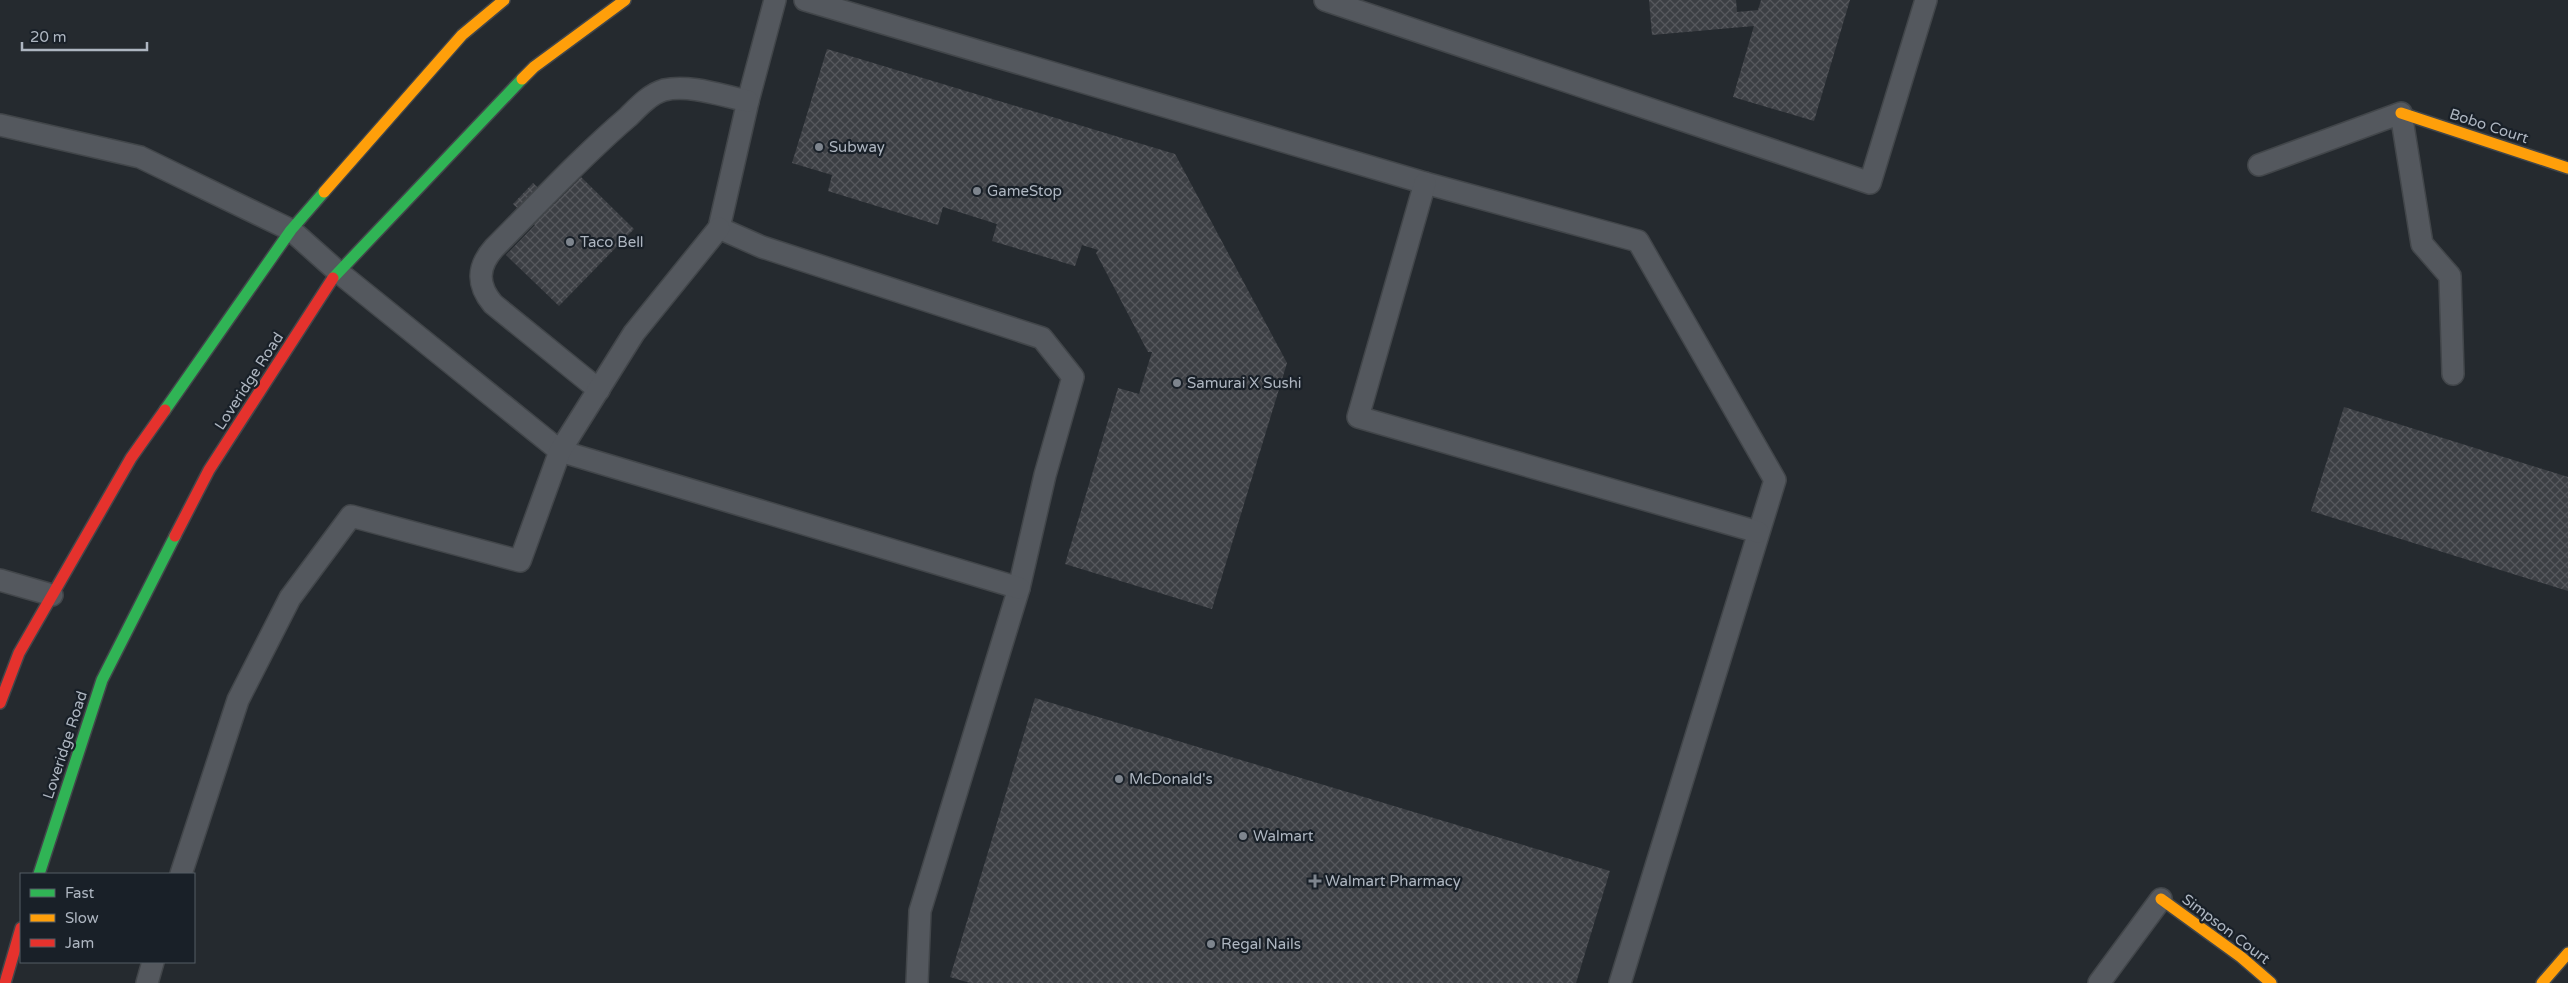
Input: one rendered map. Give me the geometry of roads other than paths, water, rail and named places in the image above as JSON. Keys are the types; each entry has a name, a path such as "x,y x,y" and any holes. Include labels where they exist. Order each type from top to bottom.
{"main road":[{"path":"0,703 19,653 131,458 291,230 462,35 504,0"},
{"name":"Loveridge Road","path":"39,873 102,680 209,470 337,271 534,67 625,0"},
{"name":"Bobo Court","path":"2401,113 2568,168"},
{"name":"Simpson Court","path":"2161,899 2241,957 2271,983"},
{"path":"5,983 20,931"},
{"path":"2542,983 2568,953"}],"lane":[{"path":"181,873 238,700 290,598 351,516 520,561 560,450 634,333 719,228 748,101 775,0"},
{"path":"805,0 1425,184 1638,241 1775,480 1620,983"},
{"path":"1326,0 1870,184 1926,0"},
{"path":"599,390 493,304 482,289 480,272 483,264 494,248 592,149 648,99 660,91 676,89 700,91 748,101"},
{"path":"2259,166 2401,113 2422,244 2450,276 2452,374"},
{"path":"0,125 140,157 291,230 337,271 560,450 1019,588"},
{"path":"1425,184 1358,417 1758,532"},
{"path":"719,228 762,247 1042,338 1073,377 1046,475 1019,588 920,911 917,983"},
{"path":"0,580 52,595"},
{"path":"2099,983 2161,899"},
{"path":"147,983 153,963"}],"place":[{"name":"Subway","path":"819,147"},
{"name":"GameStop","path":"977,191"},
{"name":"Taco Bell","path":"570,242"},
{"name":"Samurai X Sushi","path":"1177,383"},
{"name":"McDonald's","path":"1119,779"},
{"name":"Walmart","path":"1243,836"},
{"name":"Walmart Pharmacy","path":"1315,881"},
{"name":"Regal Nails","path":"1211,944"}]}
